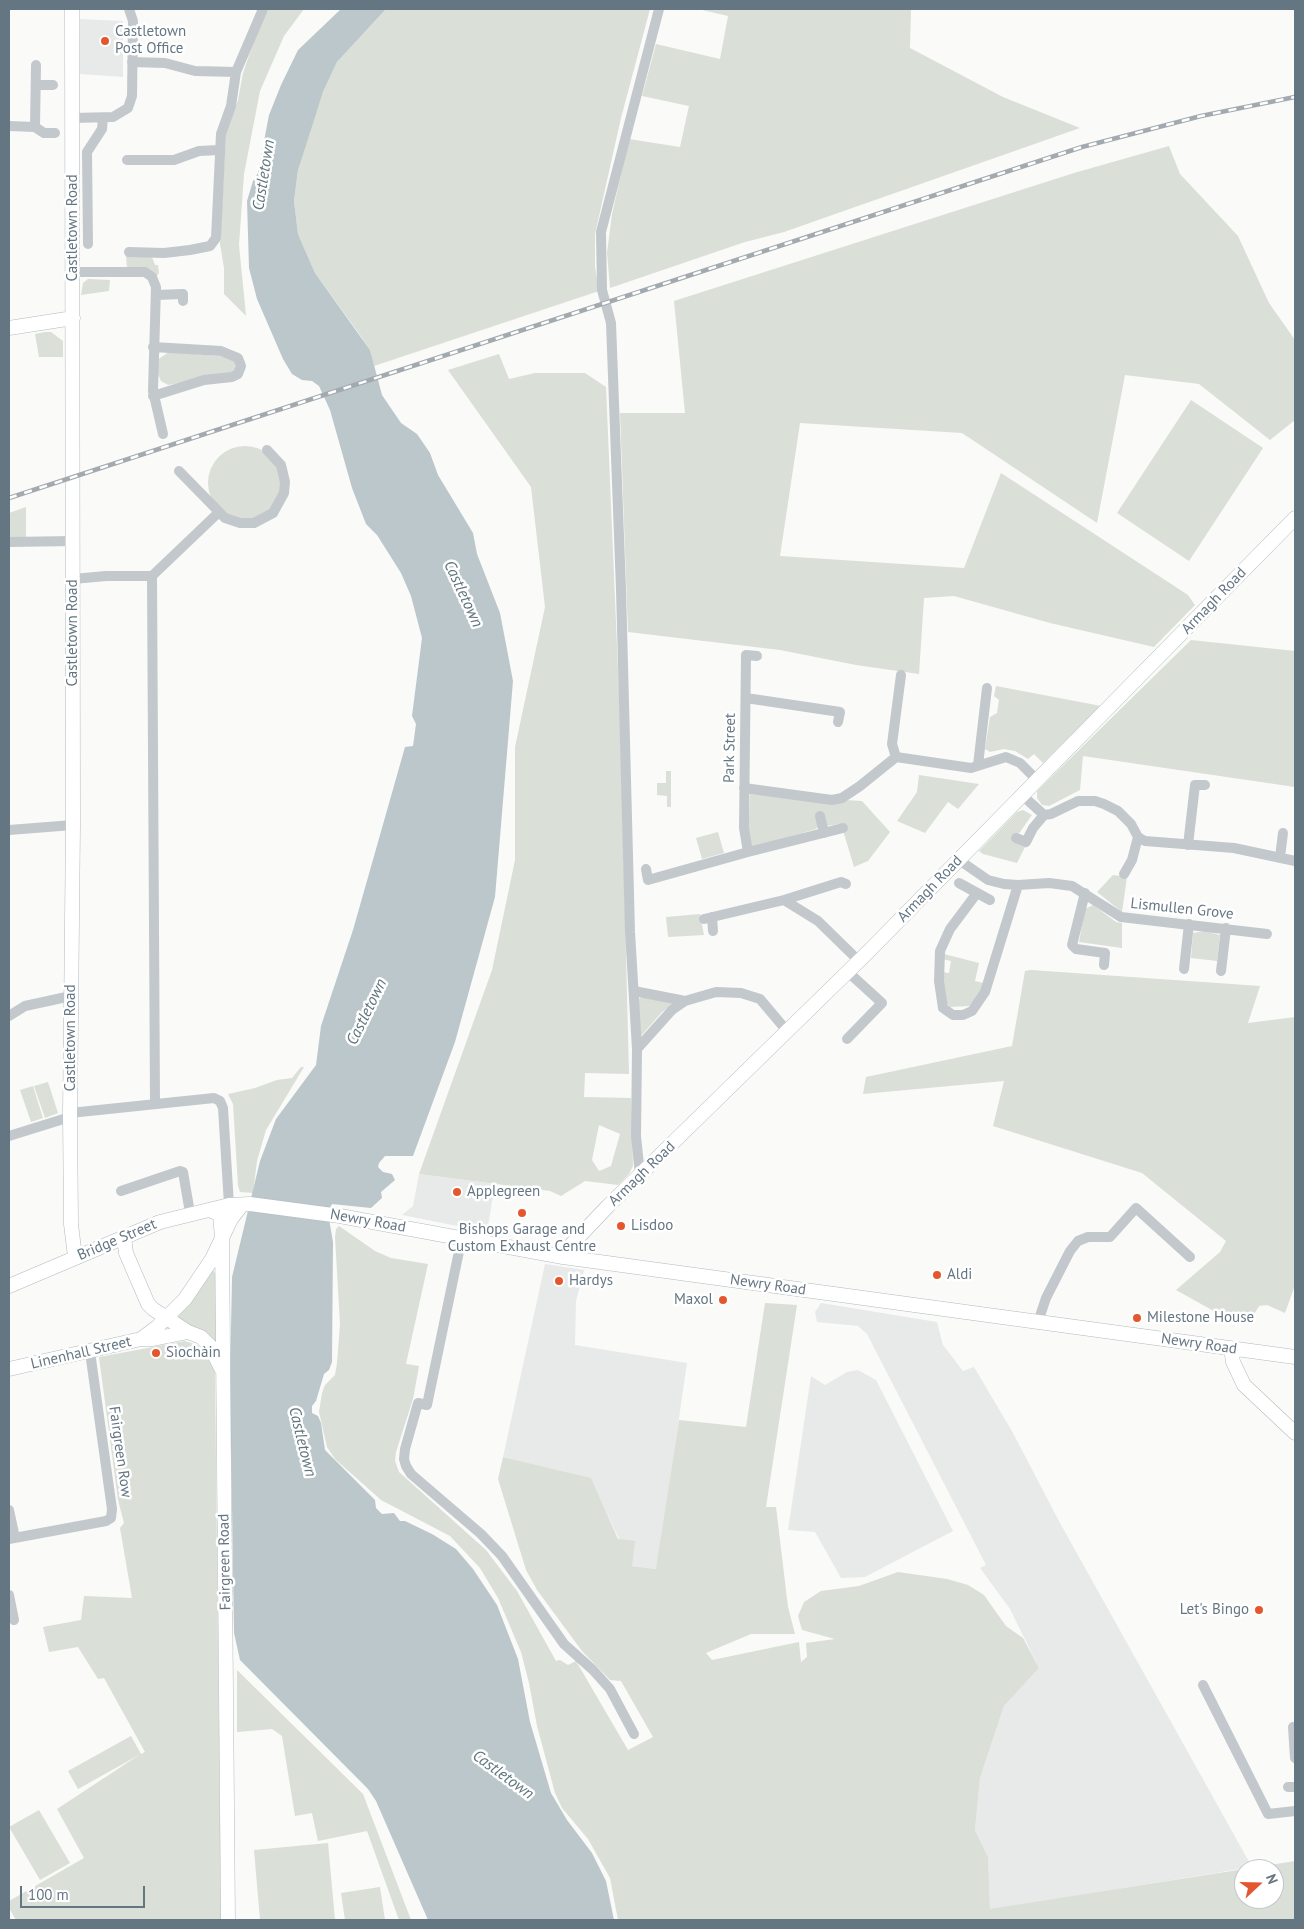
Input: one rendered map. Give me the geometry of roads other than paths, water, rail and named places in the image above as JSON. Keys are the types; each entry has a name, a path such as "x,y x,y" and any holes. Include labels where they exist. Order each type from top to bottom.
{"main road":[{"name":"Castletown Road","path":"72,9 73,825 70,1115 71,1224 75,1257"},
{"path":"9,328 73,318"},
{"name":"Armagh Road","path":"563,1257 571,1245 640,1175 859,961 1295,518"},
{"path":"222,1237 240,1204"},
{"name":"Bridge Street","path":"9,1286 160,1222 190,1213 240,1204"},
{"name":"Newry Road","path":"240,1204 340,1216 563,1257 1295,1357"},
{"name":"Fairgreen Road","path":"210,1210 220,1215 222,1237 228,1920"},
{"path":"124,1237 126,1253 144,1296 153,1309 188,1332 201,1337 220,1361 224,1378"},
{"name":"Linenhall Street","path":"9,1369 90,1352 140,1338 167,1318 185,1299 222,1237"},
{"path":"140,1338 152,1339 188,1332"},
{"path":"1231,1348 1232,1362 1244,1384 1295,1433"}],"street":[{"path":"73,118 103,118 120,115 128,108 132,96 133,21 128,9"},
{"path":"129,252 164,253 190,250 210,246 216,238 221,173 219,150 223,124 231,106 236,72 263,9"},
{"path":"640,1175 636,1136 638,1049 634,991 611,323 602,290 601,232 658,9"},
{"path":"132,62 165,63 195,72 236,72"},
{"path":"35,127 36,65"},
{"path":"36,85 53,85"},
{"path":"88,244 87,152 102,129 103,118"},
{"path":"9,126 35,127 44,133 55,133"},
{"path":"127,160 174,160 199,151 219,150"},
{"path":"73,272 146,272 152,277 156,287 153,396 163,434"},
{"path":"156,295 183,294 183,302"},
{"path":"153,347 220,351 238,358 241,366 238,374 232,377 204,380 153,396"},
{"path":"179,471 218,513 232,522 246,524 266,518 278,507 284,493 284,473 278,460 266,450"},
{"path":"73,579 106,576 152,576 218,513"},
{"path":"9,542 73,541"},
{"path":"152,576 155,1103"},
{"name":"Park Street","path":"748,852 744,828 746,655 757,656"},
{"path":"896,757 892,744 901,675"},
{"path":"978,765 987,688"},
{"path":"746,698 840,712 838,722"},
{"path":"985,707 996,708"},
{"path":"744,788 832,800 842,798 896,757 971,768 1006,757 1020,763 1037,780"},
{"path":"1188,845 1195,785 1206,785"},
{"path":"1022,795 1044,815"},
{"path":"1016,838 1026,842 1033,828 1044,815 1051,814 1078,801 1095,800 1118,811 1131,824 1138,837 1145,841 1234,848 1295,861"},
{"path":"820,816 824,833"},
{"path":"9,830 73,825"},
{"path":"646,869 648,880 843,828"},
{"path":"1280,857 1283,833"},
{"path":"1124,874 1132,860 1138,837"},
{"name":"Lismullen Grove","path":"959,860 988,880 1018,885 1049,883 1072,886 1085,892 1121,917 1267,934"},
{"path":"713,931 708,918 784,900 842,882 846,884"},
{"path":"959,884 990,900"},
{"path":"977,893 950,929 940,951 939,982 943,1008 952,1015 963,1015 972,1011 985,992 1018,885"},
{"path":"1085,892 1072,946 1076,949 1105,953 1104,965"},
{"path":"784,900 818,921 859,961"},
{"path":"1184,969 1189,924"},
{"path":"1221,971 1226,928"},
{"path":"847,1039 882,1003 848,972"},
{"path":"634,991 685,1001 728,991 752,996 768,1006 787,1031"},
{"path":"9,1016 25,1006 71,996"},
{"path":"638,1049 661,1021 685,1001"},
{"path":"9,1136 70,1115 155,1103 214,1098 220,1101 222,1108 240,1204"},
{"path":"121,1191 180,1171 183,1172 190,1213"},
{"path":"1038,1322 1046,1298 1070,1251 1078,1241 1088,1236 1110,1237 1136,1208 1190,1257"},
{"path":"462,1237 427,1405 418,1403 404,1459 406,1466 412,1474 481,1534 502,1556 564,1644 593,1670 610,1690 634,1734"},
{"name":"Fairgreen Row","path":"12,1538 106,1521 111,1518 112,1509 90,1352"},
{"path":"9,1510 12,1538"},
{"path":"9,1596 14,1620"},
{"path":"1203,1685 1268,1814 1295,1811"},
{"path":"1291,1727 1295,1758"}],"water":[{"name":"Castletown","path":"341,9 386,9 337,62 323,92 298,170 294,201 298,234 315,273 370,350 382,395 401,423 417,434 430,453 438,475 473,533 477,554 500,613 513,681 495,897 455,1042 413,1156 385,1156 379,1163 378,1167 383,1172 392,1174 395,1180 381,1192 382,1198 371,1208 332,1204 328,1213 333,1242 332,1362 329,1370 324,1374 316,1401 312,1406 312,1413 318,1416 321,1423 325,1450 375,1500 376,1508 382,1514 394,1513 400,1521 405,1521 432,1534 456,1549 473,1569 497,1605 518,1659 530,1722 551,1793 567,1820 592,1853 606,1881 614,1920 428,1920 376,1801 368,1789 240,1660 234,1633 230,1381 232,1277 260,1161 276,1119 316,1065 321,1026 353,930 405,747 413,746 416,724 412,716 422,638 411,596 401,573 377,535 366,524 352,488 330,410 319,386 312,381 302,380 292,374 283,359 257,299 249,268 247,201 253,181 258,173 269,115 298,50"}],"railway":[{"path":"9,498 1082,147 1201,116 1295,97"}],"place":[{"name":"Castletown Post Office","path":"105,41"},
{"name":"Applegreen","path":"457,1192"},
{"name":"Bishops Garage and Custom Exhaust Centre","path":"522,1213"},
{"name":"Lisdoo","path":"621,1226"},
{"name":"Aldi","path":"937,1275"},
{"name":"Hardys","path":"559,1281"},
{"name":"Maxol","path":"723,1300"},
{"name":"Milestone House","path":"1137,1318"},
{"name":"Sìochàin","path":"156,1353"},
{"name":"Let's Bingo","path":"1259,1610"}]}
